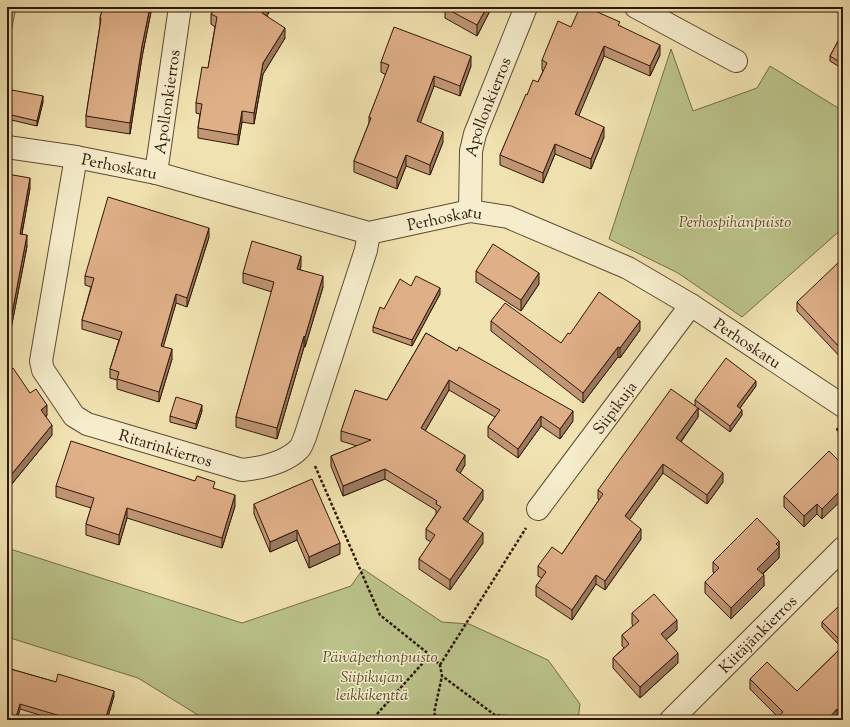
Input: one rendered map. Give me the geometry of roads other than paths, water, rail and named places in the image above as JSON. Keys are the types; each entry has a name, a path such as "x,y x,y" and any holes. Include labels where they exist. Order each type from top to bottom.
{"street":[{"name":"Apollonkierros","path":"156,172 180,7"},
{"name":"Apollonkierros","path":"470,211 471,151 475,134 526,7"},
{"path":"636,7 736,61"},
{"name":"Perhoskatu","path":"7,147 76,157 156,172 369,234 470,211 508,217 628,268 691,305 839,416"},
{"name":"Ritarinkierros","path":"76,157 41,362 43,370 74,416 87,424 242,470 256,468 281,460 300,448 366,250 369,234"},
{"name":"Siipikuja","path":"538,509 691,305"},
{"name":"Kiitäjänkierros","path":"671,720 843,548"}],"park label":[{"name":"Perhospihanpuisto","path":"735,221"},
{"name":"Päiväperhonpuisto","path":"380,656"},
{"name":"Siipikujan leikkikenttä","path":"372,685"}]}
